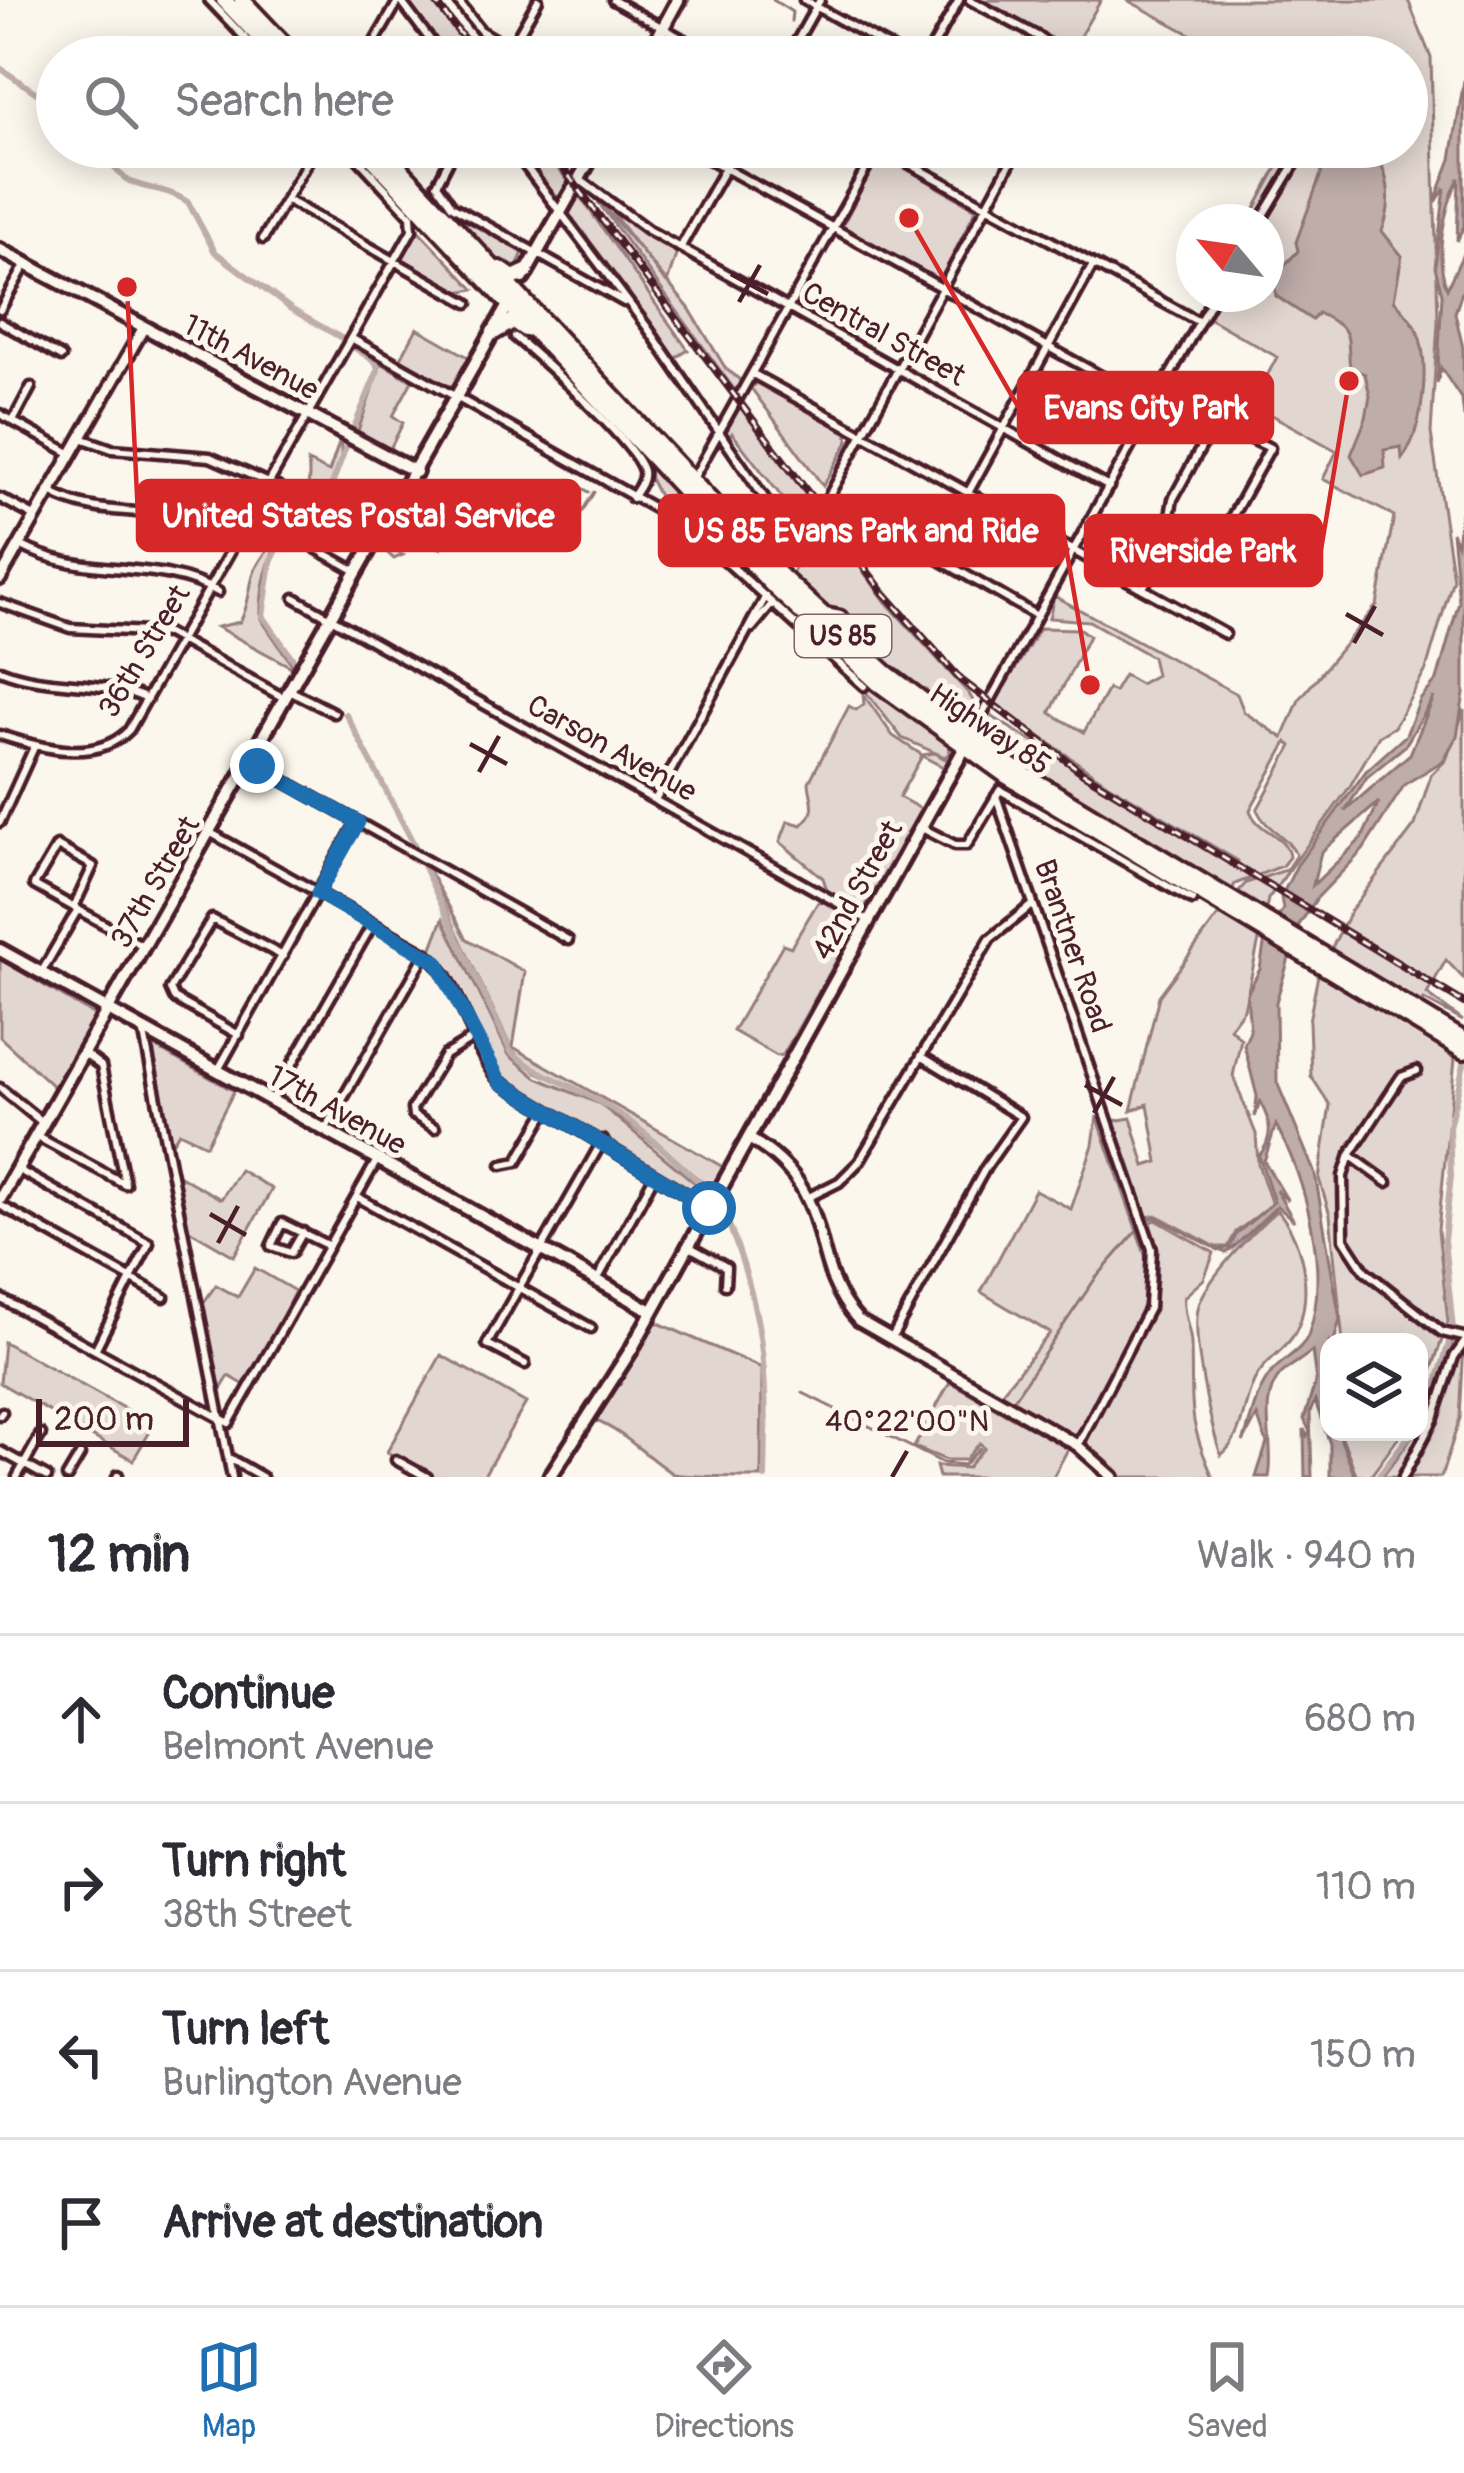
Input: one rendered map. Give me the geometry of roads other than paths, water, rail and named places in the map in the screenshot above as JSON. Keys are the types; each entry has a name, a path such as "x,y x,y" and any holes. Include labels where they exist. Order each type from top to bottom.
{"highway":[{"path":"224,0 258,36"},
{"path":"242,0 276,36"},
{"name":"Highway 85","path":"383,168 513,298 822,634 967,743 1462,1044"},
{"name":"Highway 85","path":"400,168 452,223 556,354 816,610 967,743"},
{"path":"452,223 506,275 526,272"},
{"path":"494,332 512,321 556,354"}],"main road":[{"path":"659,36 678,0"},
{"name":"37th Street","path":"0,1202 5,1178 17,1169 110,1011 585,168"},
{"name":"11th Avenue","path":"0,250 416,472"},
{"name":"42nd Street","path":"550,1477 652,1311 967,743"},
{"name":"17th Avenue","path":"0,950 652,1311"}],"street":[{"path":"209,0 243,36"},
{"path":"378,36 399,0 427,36"},
{"path":"457,0 489,36"},
{"path":"518,36 538,0"},
{"path":"613,0 677,36"},
{"path":"804,0 818,3 872,36"},
{"path":"939,36 959,0"},
{"path":"970,0 1037,36"},
{"path":"800,36 818,3"},
{"path":"263,239 304,168"},
{"name":"36th Street","path":"73,750 102,748 120,739 147,699 214,590 240,535 274,485 394,260 413,220 365,168"},
{"path":"445,168 436,184 452,206 631,306"},
{"path":"523,168 631,306 798,547"},
{"path":"680,248 725,168 1154,405 1209,432 1239,433 1270,448 1213,551"},
{"path":"671,516 867,168"},
{"path":"916,168 1199,322"},
{"path":"1007,168 830,490 838,503 1037,616"},
{"path":"1272,204 1293,168"},
{"name":"Central Street","path":"579,179 610,206 680,248 1109,487"},
{"path":"286,200 468,303"},
{"path":"0,310 26,264"},
{"path":"933,558 1093,265"},
{"name":"42nd Street","path":"967,743 1205,312"},
{"path":"0,322 61,357"},
{"path":"2,572 144,327"},
{"path":"515,337 640,465 642,482 632,498"},
{"path":"351,338 671,516 724,555 864,686"},
{"path":"753,374 1225,634"},
{"path":"13,421 31,387"},
{"path":"0,414 72,454"},
{"path":"1143,588 1168,530 1173,499 1209,432"},
{"path":"81,438 112,448 139,444 210,458 274,485"},
{"path":"50,492 76,507 195,516 240,535"},
{"path":"0,498 36,517"},
{"path":"358,511 385,526"},
{"path":"1168,530 1213,551 1244,556"},
{"path":"20,545 69,566 170,572 214,590"},
{"path":"317,549 358,573"},
{"name":"Carson Avenue","path":"295,598 868,920"},
{"path":"655,800 769,599"},
{"path":"0,603 58,625 162,631 334,713"},
{"path":"0,670 38,683 123,690 147,699"},
{"path":"0,735 73,750 72,761"},
{"path":"0,821 35,745"},
{"path":"251,762 568,940"},
{"path":"920,826 955,845 967,845 1000,790 1192,900"},
{"name":"Brantner Road","path":"996,796 1154,1266 1142,1326 1077,1445"},
{"path":"218,1071 358,822"},
{"path":"211,833 426,953 451,981 473,1038 500,1082 709,1208"},
{"path":"41,973 76,908 93,866 57,845 34,885 76,908 145,947"},
{"path":"809,1197 854,1169 990,939 1033,904"},
{"path":"238,1034 174,998 170,989 212,920 283,956"},
{"path":"271,1101 373,923"},
{"path":"325,1130 426,953"},
{"path":"143,1029 232,1477"},
{"path":"435,1128 412,1115 412,1109 445,1054 473,1038"},
{"path":"36,1136 125,1184 101,1066 85,1054"},
{"path":"890,1341 986,1167 1021,1117 921,1056"},
{"path":"1403,1477 1434,1418 1463,1339 1442,1332 1365,1271 1347,1250 1343,1187 1350,1156 1401,1078 1417,1071"},
{"path":"0,1088 44,1123"},
{"path":"502,1165 517,1162 547,1110"},
{"path":"748,1138 787,1165 809,1197 848,1308 890,1341 1077,1445 1113,1477"},
{"path":"525,1364 488,1344 603,1140"},
{"path":"1350,1156 1387,1182"},
{"path":"0,1298 196,1408 233,1422 377,1160"},
{"path":"17,1169 149,1243 95,1350"},
{"path":"597,1280 655,1174"},
{"path":"357,1197 591,1328"},
{"path":"0,1202 164,1297"},
{"path":"303,1232 292,1253 271,1246 282,1223 303,1232 329,1246"},
{"path":"688,1246 726,1267 725,1285"},
{"path":"196,1408 214,1395"},
{"path":"17,1477 41,1434"},
{"path":"0,1451 47,1477"},
{"path":"67,1477 80,1455"},
{"path":"229,1458 262,1477"},
{"path":"396,1460 427,1477"}],"waterway":[{"path":"680,16 689,0"},
{"path":"773,0 792,12 791,21"},
{"path":"0,68 36,93"},
{"path":"115,168 131,182 188,202 215,252 291,309 343,339"},
{"path":"353,347 376,362 378,370 353,430"},
{"path":"297,665 263,616 271,562 280,544 325,503 347,444"},
{"path":"570,481 589,492"},
{"path":"566,527 572,528 594,492"},
{"path":"346,714 418,852"},
{"path":"422,863 511,1052 629,1121 709,1191"},
{"path":"1428,1407 1453,1329 1444,1240 1451,1176 1449,1127 1464,1064"},
{"path":"721,1205 755,1307 764,1370 765,1477"},
{"path":"1147,1220 1155,1217 1219,1250"},
{"path":"1013,1400 1095,1279 1137,1231"},
{"path":"803,1393 943,1463 964,1465 980,1448"},
{"path":"1377,1477 1405,1441"}],"railway":[{"path":"434,0 462,36"},
{"path":"563,168 883,592 961,680 1083,773 1464,1003"}],"place":[{"name":"Evans City Park","path":"909,218"},
{"name":"United States Postal Service","path":"127,287"},
{"name":"Riverside Park","path":"1349,381"},
{"name":"US 85 Evans Park and Ride","path":"1090,685"}]}
